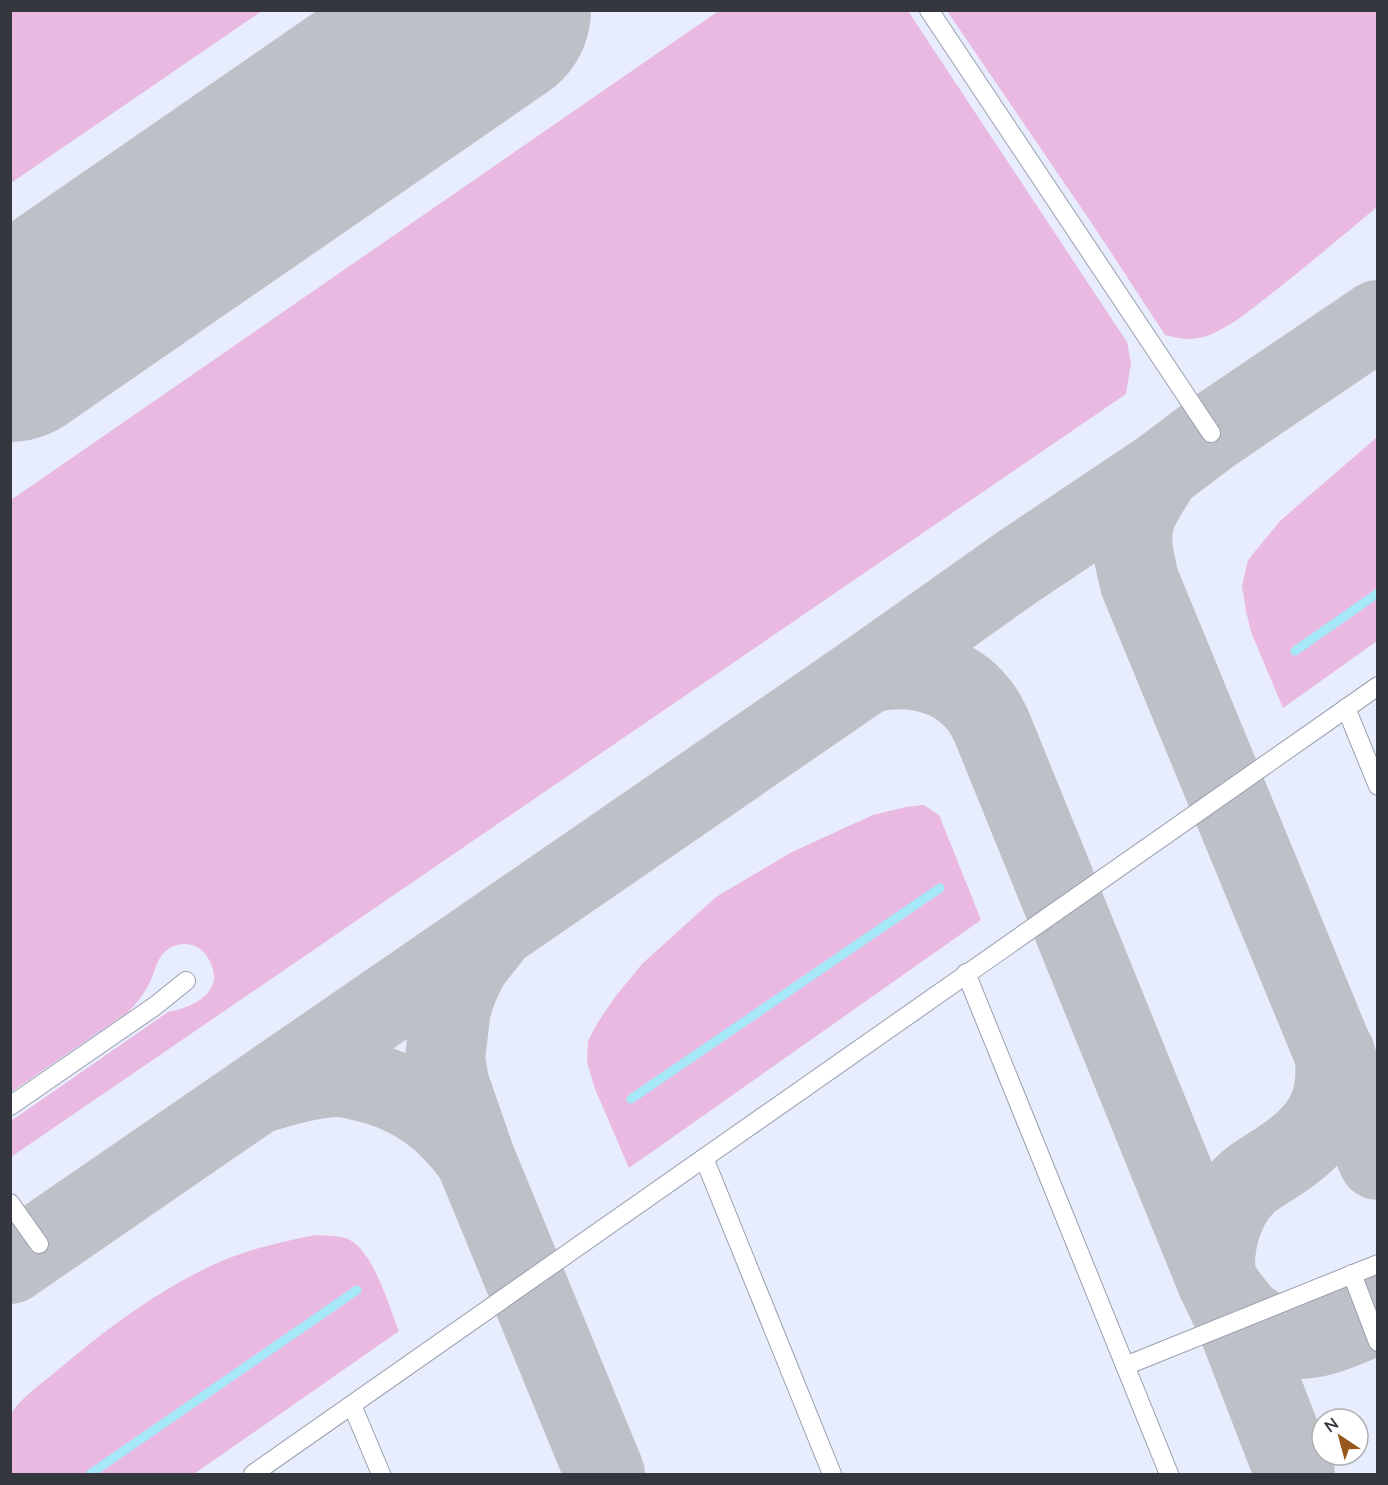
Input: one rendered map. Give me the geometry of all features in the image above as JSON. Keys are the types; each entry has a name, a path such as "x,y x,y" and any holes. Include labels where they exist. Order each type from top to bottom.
{"lane":[{"path":"929,10 1211,433"},
{"path":"253,1474 1377,686"},
{"path":"1346,708 1377,786"},
{"path":"966,973 1168,1474"},
{"path":"10,1106 155,1006 186,981"},
{"path":"704,1158 832,1474"},
{"path":"10,1203 39,1244"},
{"path":"1125,1366 1377,1264"},
{"path":"1352,1274 1377,1342"},
{"path":"352,1405 381,1474"}],"shaded area":[{"path":"11,10 262,10 262,11 11,183"},
{"path":"720,10 908,11 1127,342 1131,363 1126,394 11,1157 11,1121 168,1012 190,1006 199,1000 207,994 214,977 206,955 199,948 185,944 170,948 160,959 146,990 128,1012 11,1092 11,500"},
{"path":"10,11 1377,11 1377,1474 11,1474"},
{"path":"947,11 1377,11 1377,207 1229,325 1208,336 1196,338 1183,339 1165,335"},
{"path":"1377,437 1377,641 1283,708 1251,632 1246,611 1242,586 1248,560 1280,521"},
{"path":"924,805 939,815 981,920 629,1168 595,1089 587,1062 588,1041 615,997 642,964 716,897 792,852 873,815"},
{"path":"316,1235 345,1238 355,1243 363,1252 385,1293 399,1331 194,1474 11,1474 9,1426 14,1410 30,1393 93,1341 156,1296 224,1260 281,1242"}],"waterway":[{"path":"1295,651 1378,593"},
{"path":"631,1099 940,888"},
{"path":"90,1474 357,1290"}],"taxiway":[{"path":"10,1264 868,673 1016,568 1162,470 1211,433 1378,320"},
{"path":"1162,470 1143,500 1134,523 1133,548 1140,583 1378,1160"},
{"path":"868,673 898,669 913,670 943,678 968,693 981,707 991,725 1216,1279 1236,1321 1295,1474"},
{"path":"492,935 469,964 451,1008 445,1058 449,1083 475,1158 605,1474"},
{"path":"1335,1053 1333,1093 1329,1108 1321,1123 1297,1148 1249,1181 1231,1203 1218,1239 1216,1277 1225,1293 1248,1320 1266,1331 1286,1338 1319,1336 1378,1314"},
{"path":"264,1092 300,1082 336,1077 355,1079 389,1089 418,1103 442,1121 475,1158"}],"runway":[{"path":"10,343 492,10"}]}
